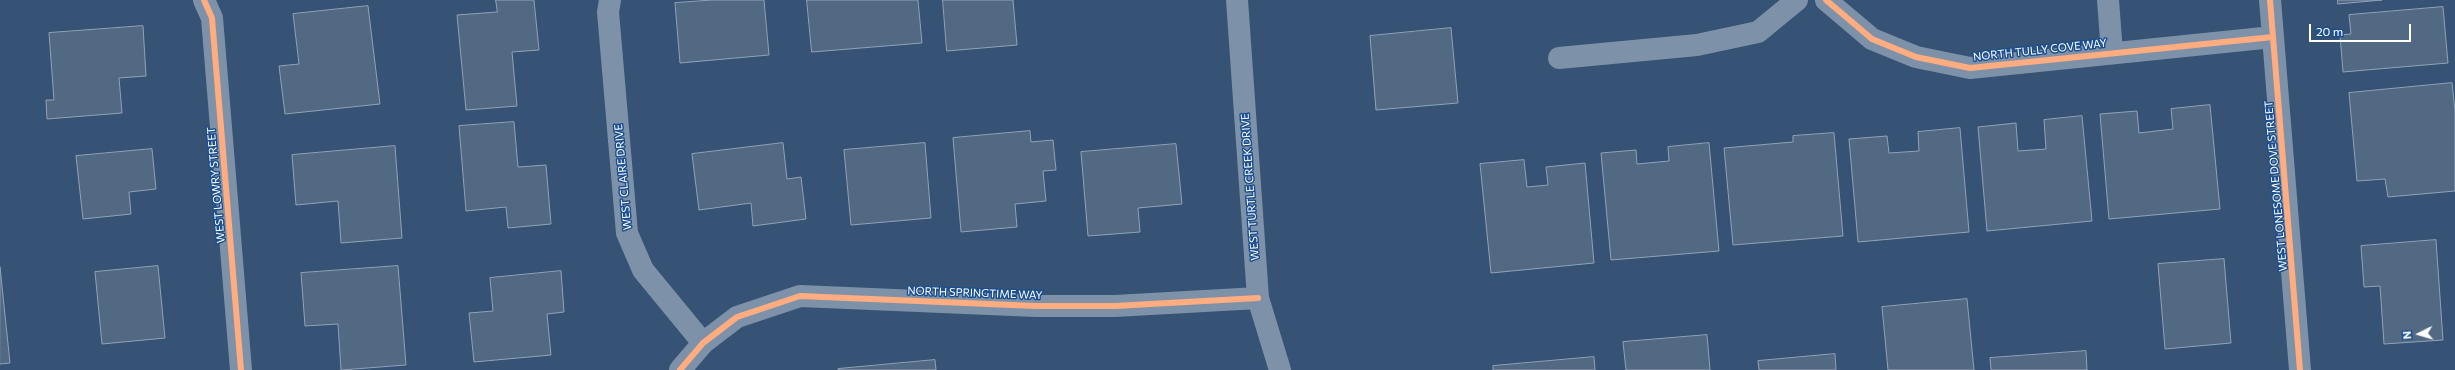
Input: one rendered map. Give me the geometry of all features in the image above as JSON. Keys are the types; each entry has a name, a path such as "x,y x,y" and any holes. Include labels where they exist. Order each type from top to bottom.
{"street":[{"name":"WEST LOWRY STREET","path":"204,0 212,18 241,370"},
{"name":"WEST CLAIRE DRIVE","path":"610,0 608,12 627,233 643,270 703,343"},
{"name":"WEST TURTLE CREEK DRIVE","path":"1237,0 1258,298 1280,370"},
{"path":"1559,58 1697,45 1758,32 1797,0"},
{"name":"NORTH TULLY COVE WAY","path":"1826,0 1872,39 1916,57 1970,68 2273,37"},
{"path":"2108,0 2112,53"},
{"name":"WEST LONESOME DOVE STREET","path":"2270,0 2300,370"},
{"name":"NORTH SPRINGTIME WAY","path":"703,343 737,317 800,296 1036,306 1115,306 1258,298"},
{"path":"680,370 703,343"}],"building":[{"path":"496,0 534,0 539,50 512,52 517,106 466,110 457,15 497,12"},
{"path":"713,0 764,0 769,55 680,63 675,3"},
{"path":"807,0 918,0 922,43 812,52"},
{"path":"943,0 1013,0 1017,45 947,51"},
{"path":"2338,0 2382,0 2338,4"},
{"path":"368,6 380,104 285,114 279,66 299,64 293,14"},
{"path":"2443,7 2448,63 2343,72 2340,35 2351,34 2349,15"},
{"path":"143,26 146,76 119,78 122,113 47,119 46,100 54,100 49,33"},
{"path":"1451,28 1458,103 1376,110 1370,36"},
{"path":"2452,83 2455,111 2455,191 2388,197 2385,179 2357,181 2349,93"},
{"path":"2210,105 2220,209 2109,219 2100,114 2137,111 2139,133 2173,129 2171,109"},
{"path":"2082,116 2092,221 1987,231 1978,127 2016,123 2018,151 2046,149 2044,120"},
{"path":"514,122 518,167 546,165 551,224 508,228 506,207 466,211 459,126"},
{"path":"1960,128 1969,232 1858,242 1849,139 1887,136 1889,153 1919,151 1918,132"},
{"path":"1030,131 1031,142 1053,140 1056,170 1043,171 1046,201 1015,204 1017,227 961,232 953,138"},
{"path":"1834,133 1843,236 1733,245 1724,148 1793,142 1793,136"},
{"path":"783,143 787,179 801,177 806,219 753,226 751,203 699,210 692,154"},
{"path":"925,143 931,218 851,225 844,150"},
{"path":"1709,143 1719,251 1611,260 1601,153 1636,150 1637,164 1669,161 1668,147"},
{"path":"1176,144 1182,204 1138,208 1140,232 1088,236 1081,152"},
{"path":"395,146 402,238 341,243 338,201 296,205 292,155"},
{"path":"152,149 156,189 129,192 131,214 83,219 76,156"},
{"path":"1524,160 1527,187 1548,185 1546,167 1585,163 1594,263 1491,273 1480,164"},
{"path":"2436,240 2443,340 2384,344 2380,286 2364,287 2361,246"},
{"path":"2224,259 2231,343 2165,349 2158,264"},
{"path":"158,266 165,338 102,344 95,272"},
{"path":"398,266 406,365 341,370 338,324 305,326 301,273"},
{"path":"0,267 10,363 0,364"},
{"path":"561,271 564,312 547,314 551,355 474,362 469,313 493,311 490,278"},
{"path":"1967,299 1974,370 1888,370 1882,307"},
{"path":"1707,335 1710,370 1626,370 1623,342"},
{"path":"2086,351 2087,370 1991,370 1990,358"},
{"path":"1835,354 1836,370 1759,370 1758,361"},
{"path":"1594,357 1595,370 1493,370 1493,366"},
{"path":"935,360 936,370 838,370 838,369"}],"cycle path":[{"path":"204,0 212,18 241,370"},
{"path":"1826,0 1872,39 1916,57 1970,68 2273,37"},
{"path":"2270,0 2300,370"},
{"path":"680,370 703,343 737,317 800,296 1036,306 1115,306 1258,298"}]}
